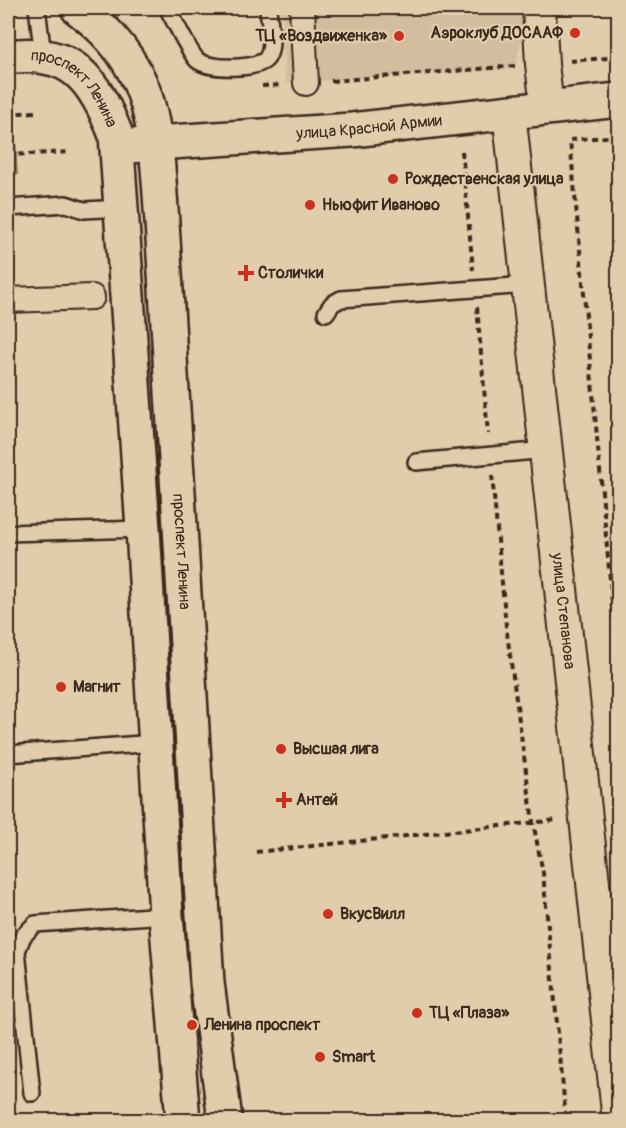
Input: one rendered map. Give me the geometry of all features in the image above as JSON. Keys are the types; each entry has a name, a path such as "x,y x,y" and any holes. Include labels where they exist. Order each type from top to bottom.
{"main road":[{"name":"проспект Ленина","path":"78,8 98,22 124,53 141,81 154,122 162,222 207,983 225,1120"},
{"name":"проспект Ленина","path":"8,57 43,55 59,59 82,75 110,119 116,135 123,208 166,915 183,1120"},
{"name":"улица Красной Армии","path":"118,148 156,143 352,130 618,100"}],"street":[{"path":"302,8 306,83"},
{"path":"539,8 547,108"},
{"name":"улица Степанова","path":"509,112 618,1112"},
{"path":"8,300 92,297"}],"lane":[{"path":"37,8 43,55"},
{"path":"167,8 197,60 211,67 222,67 254,66 266,59 271,49 268,8"},
{"path":"8,208 66,204 84,210 123,208"},
{"path":"326,313 332,304 341,299 528,285"},
{"path":"416,462 546,450"},
{"path":"8,533 143,529"},
{"path":"8,754 155,743"},
{"path":"32,1093 17,951 23,936 35,924 166,915"}],"path":[{"path":"252,86 618,57"},
{"path":"8,114 35,112"},
{"path":"618,136 570,140 618,668"},
{"path":"462,151 506,626 533,822 543,873 566,1120"},
{"path":"8,156 70,152"},
{"path":"256,852 533,822"}],"shaded area":[{"path":"282,8 523,8 520,47 514,69 286,83"}],"green space":[{"path":"12,82 17,174 8,175 8,83"}],"place":[{"name":"Аэроклуб ДОСААФ","path":"575,33"},
{"name":"ТЦ «Воздвиженка»","path":"399,36"},
{"name":"Рождественская улица","path":"393,179"},
{"name":"Ньюфит Иваново","path":"310,205"},
{"name":"Столички","path":"246,273"},
{"name":"Магнит","path":"61,687"},
{"name":"Высшая лига","path":"281,749"},
{"name":"Антей","path":"284,800"},
{"name":"ВкусВилл","path":"328,914"},
{"name":"ТЦ «Плаза»","path":"417,1013"},
{"name":"Ленина проспект","path":"192,1025"},
{"name":"Smart","path":"320,1057"}]}
